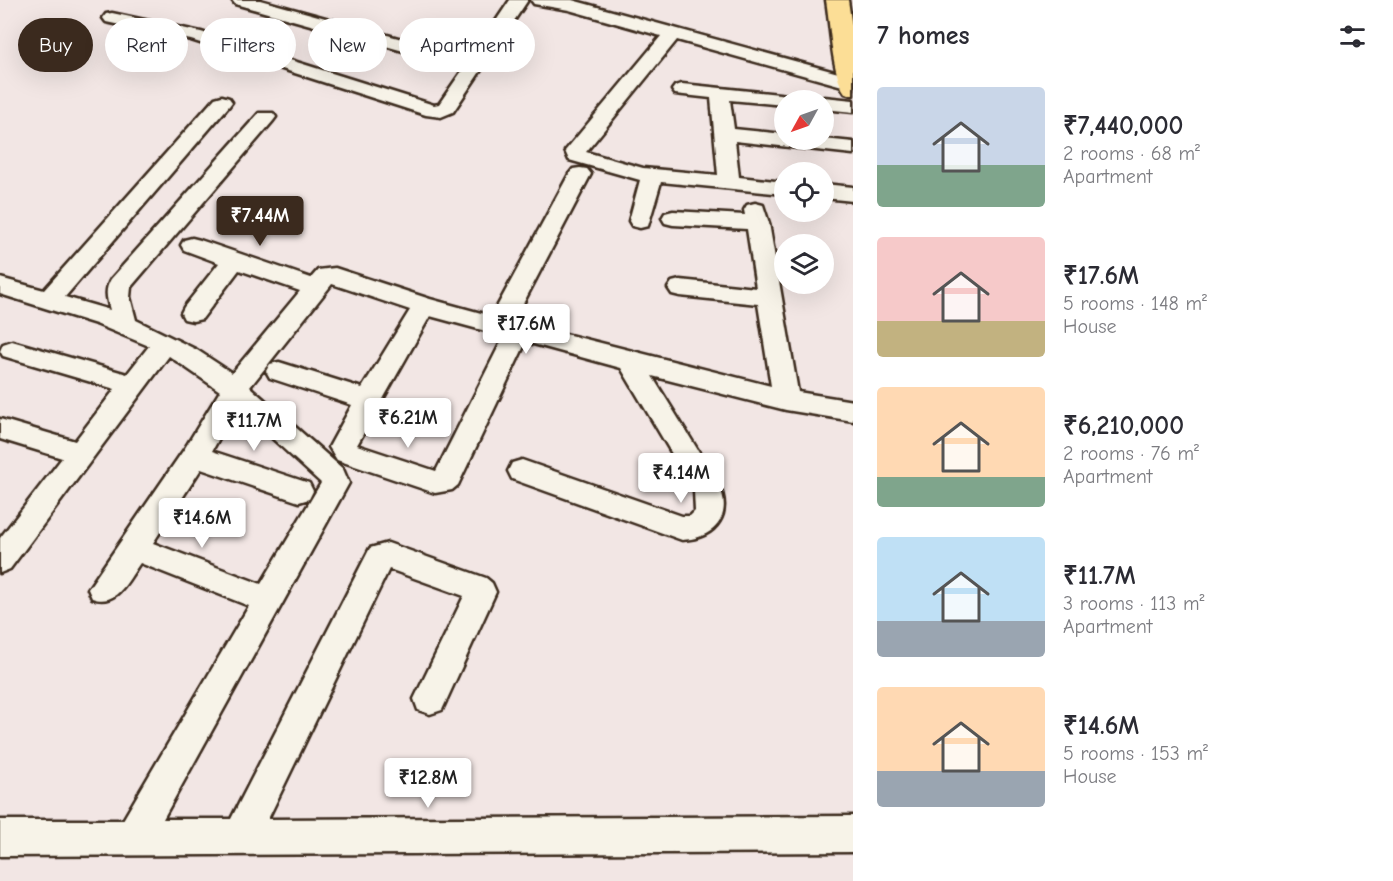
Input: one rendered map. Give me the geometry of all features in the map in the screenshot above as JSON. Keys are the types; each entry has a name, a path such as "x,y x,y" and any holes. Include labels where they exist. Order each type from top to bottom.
{"main road":[{"path":"837,0 848,47 853,84"}],"street":[{"path":"241,0 399,44"},
{"path":"507,18 519,0"},
{"path":"540,0 571,5 853,84"},
{"path":"673,33 575,152 576,156 652,175 774,187"},
{"path":"188,34 433,111 446,108 470,72"},
{"path":"682,90 774,98"},
{"path":"720,94 729,182"},
{"path":"49,300 222,102"},
{"path":"834,105 853,106"},
{"path":"126,327 117,297 119,285 266,117"},
{"path":"725,134 853,148"},
{"path":"424,306 343,447 347,452 442,482 448,477 509,328 580,174"},
{"path":"640,221 652,175"},
{"path":"834,192 853,194"},
{"path":"673,218 756,216 786,400"},
{"path":"192,245 315,288"},
{"path":"193,313 234,260"},
{"path":"103,589 134,548 195,456 234,389 326,276 335,276 424,306 630,361 786,400 853,411"},
{"path":"0,286 89,312 165,343 234,389 333,477 335,483 132,839"},
{"path":"680,288 769,297"},
{"path":"5,545 81,453 165,343"},
{"path":"12,350 133,385"},
{"path":"522,471 682,528 695,529 704,524 711,506 707,489 630,361"},
{"path":"279,371 368,400"},
{"path":"0,429 81,453"},
{"path":"195,456 299,491"},
{"path":"134,548 253,594"},
{"path":"241,837 380,557 388,556 475,587 481,592 430,699"},
{"path":"0,838 853,834"}]}
